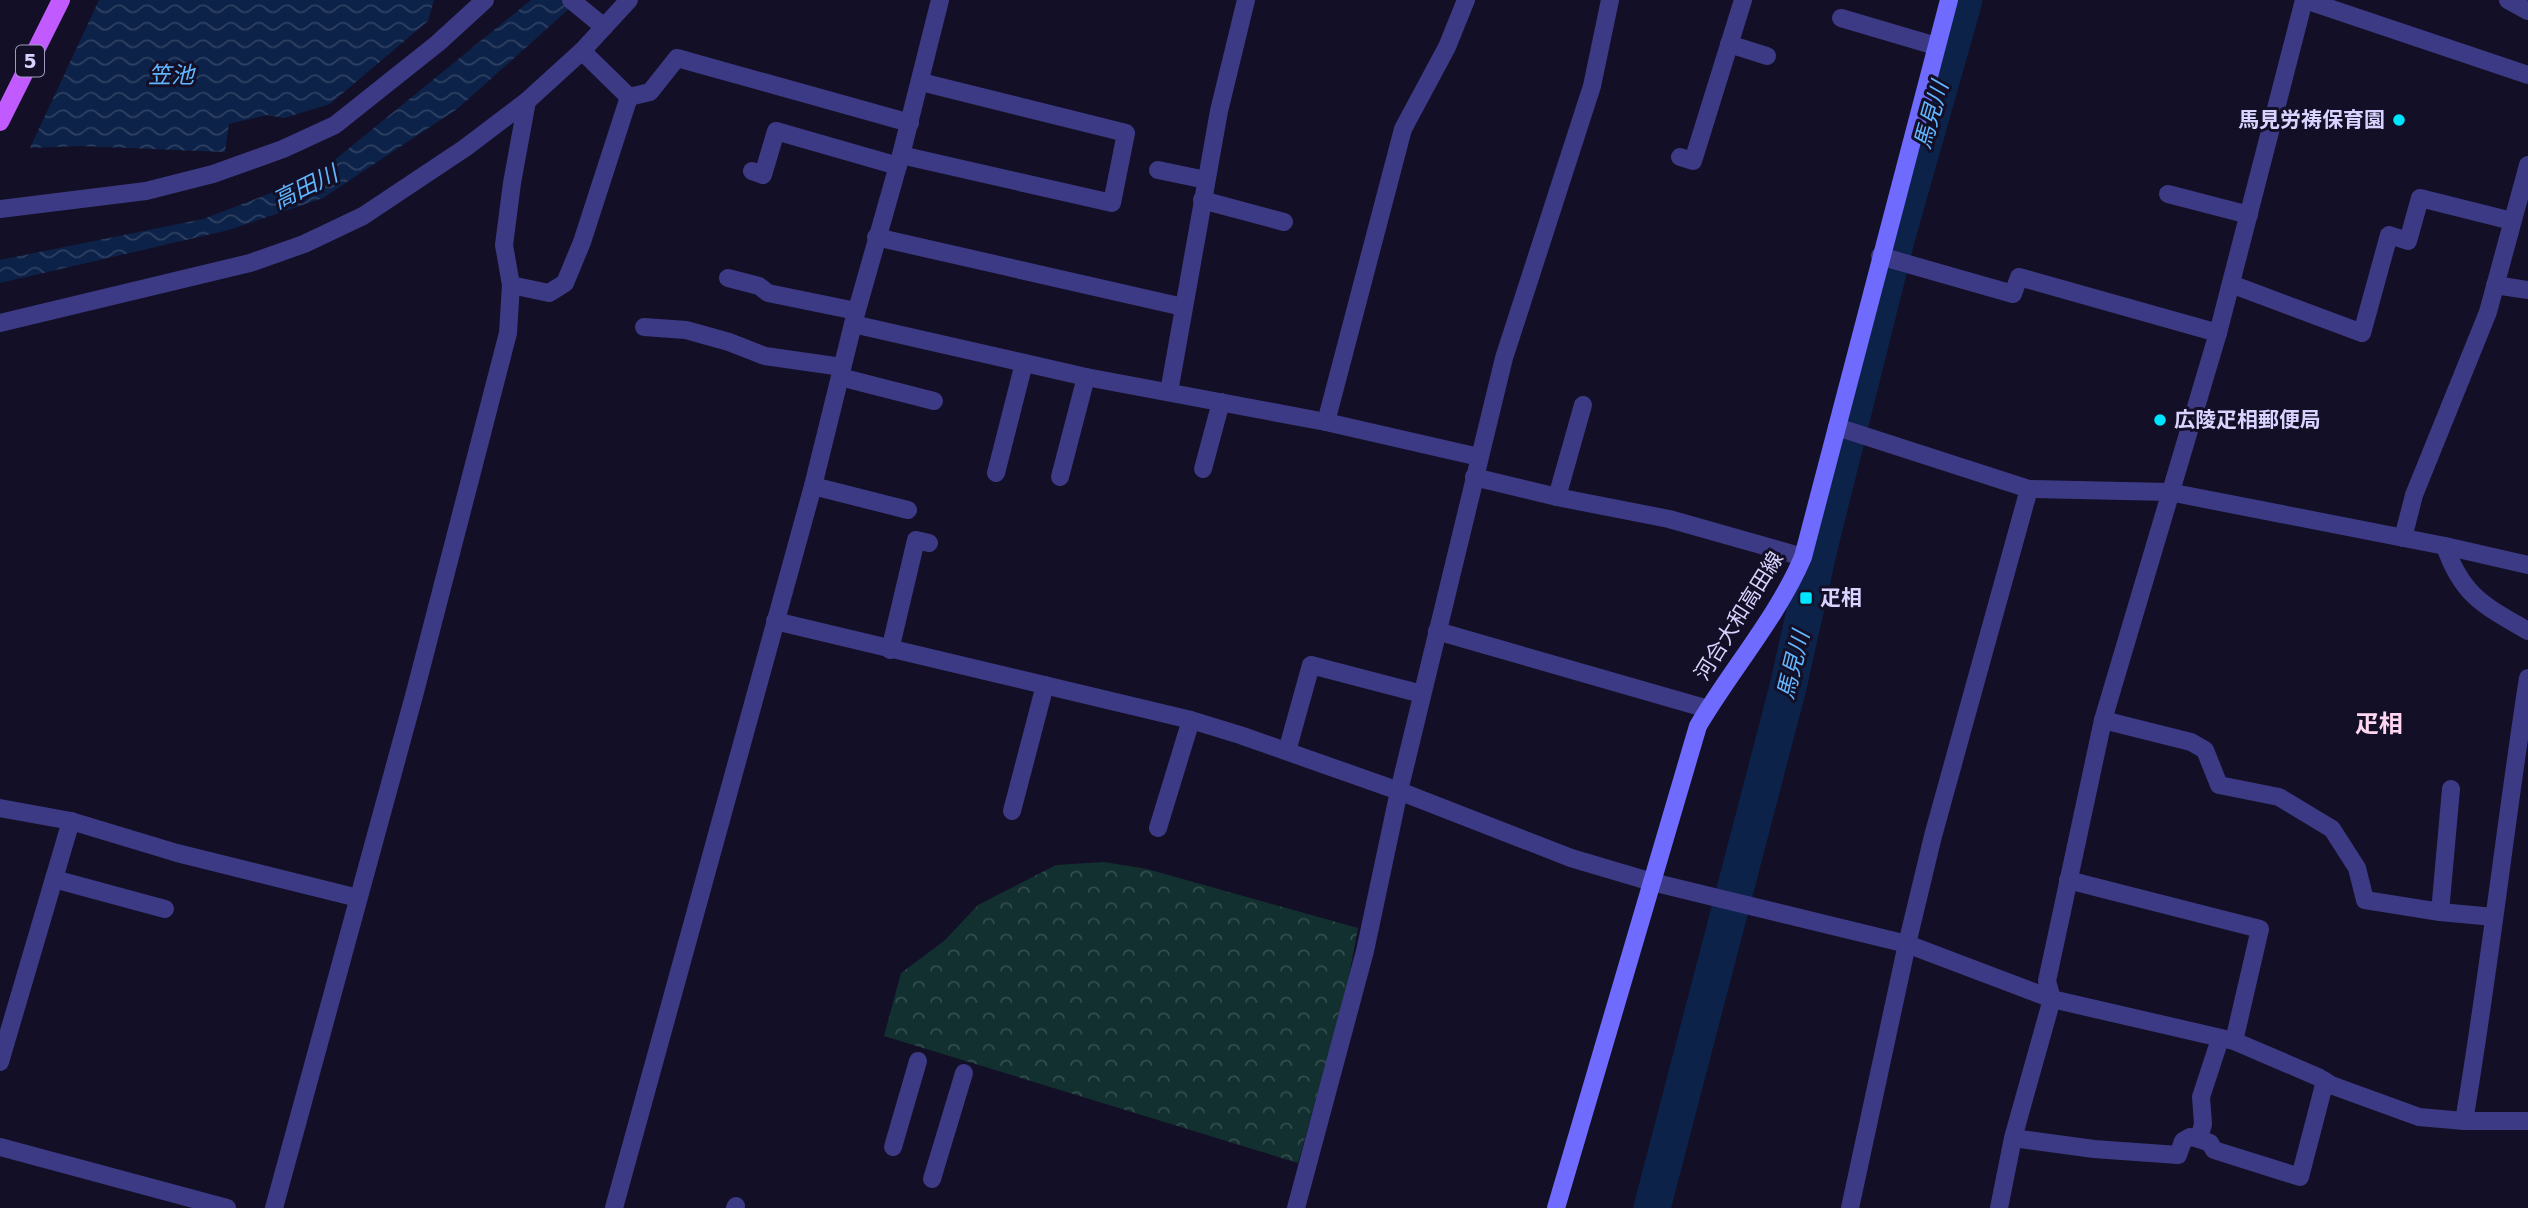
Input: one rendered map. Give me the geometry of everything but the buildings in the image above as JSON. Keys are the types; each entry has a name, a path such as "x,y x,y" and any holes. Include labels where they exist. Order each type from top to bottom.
{"main road":[{"name":"5","path":"0,122 61,0"},
{"name":"河合大和高田線","path":"1556,1208 1652,882 1670,830 1698,726 1792,583 1803,557 1949,0"}],"street":[{"path":"0,209 146,191 213,174 283,149 335,125 438,43 485,0"},
{"path":"571,0 604,27"},
{"path":"0,323 250,263 304,244 363,216 465,148 527,101 582,51 629,0"},
{"path":"614,1208 813,486 854,317 900,160 940,0"},
{"path":"1168,392 1219,111 1247,0"},
{"path":"1326,422 1403,129 1447,47 1466,0"},
{"path":"1296,1208 1365,950 1399,791 1504,358 1592,86 1609,0"},
{"path":"1680,157 1693,161 1743,0"},
{"path":"1999,1208 2013,1138 2052,999 2047,981 2103,720 2218,333 2304,0 2528,75"},
{"path":"2508,0 2528,11"},
{"path":"1842,18 1936,46"},
{"path":"1729,44 1767,56"},
{"path":"582,51 629,97"},
{"path":"629,97 650,92 677,58 910,123"},
{"path":"752,172 763,175 776,131 900,160 1112,203 1126,133 921,82"},
{"path":"511,285 550,293 565,283 582,242 629,97"},
{"path":"274,1208 419,679 508,333 511,285 504,245 527,101"},
{"path":"2403,538 2414,495 2488,312 2528,166"},
{"path":"1157,170 1206,180"},
{"path":"2168,194 2249,215"},
{"path":"2231,284 2362,333 2389,236 2408,241 2420,198 2512,221"},
{"path":"1202,200 1284,222"},
{"path":"876,237 1183,307"},
{"path":"1880,256 2013,294 2019,277 2218,333"},
{"path":"728,278 759,286 768,293 1024,363 1326,422 1479,457"},
{"path":"2496,285 2528,290"},
{"path":"643,327 686,330 765,356 841,372 934,401"},
{"path":"996,473 1024,363"},
{"path":"1060,477 1086,377"},
{"path":"1203,470 1221,402"},
{"path":"1557,497 1583,405"},
{"path":"1837,427 2029,489 2169,492 2528,565"},
{"path":"1474,477 1669,519 1803,557"},
{"path":"813,486 908,510"},
{"path":"1850,1208 1933,836 2029,489"},
{"path":"890,650 916,540 929,543"},
{"path":"2445,546 2453,570 2477,601 2528,632"},
{"path":"775,621 1191,720 1399,791 1571,858 1652,882 1907,944 2052,999 2227,1040 2331,1085 2419,1117 2464,1121 2528,1121"},
{"path":"1437,631 1708,709"},
{"path":"1287,751 1311,665 1422,694"},
{"path":"2464,1121 2485,993 2528,678"},
{"path":"1012,811 1045,685"},
{"path":"1158,828 1191,720"},
{"path":"2103,720 2190,742 2205,750 2219,785 2278,797 2332,829 2357,868 2365,900 2494,917"},
{"path":"2440,912 2451,789"},
{"path":"0,808 71,821 177,853 358,898"},
{"path":"0,1062 71,821"},
{"path":"54,878 164,909"},
{"path":"2068,880 2260,929 2227,1040 2201,1097 2203,1124 2199,1139"},
{"path":"893,1147 918,1061"},
{"path":"932,1179 964,1073"},
{"path":"2013,1138 2094,1149 2178,1155 2183,1141 2190,1137 2210,1143 2214,1150 2300,1177 2325,1081"},
{"path":"0,1147 227,1208"}],"green space":[{"path":"1104,862 1147,869 1358,928 1346,992 1298,1163 884,1036 901,973 944,941 978,905 1056,865"}],"water":[{"name":"笠池","path":"99,0 434,0 428,21 330,104 284,118 267,115 229,124 225,152 79,146 30,148"},
{"name":"高田川","path":"531,0 579,0 457,109 323,198 229,230 0,283 0,260 203,219 315,176"}],"waterway":[{"name":"馬見川","path":"1652,1208 1788,687 1820,544 1896,240 1964,0"}],"place":[{"name":"馬見労祷保育園","path":"2399,120"},
{"name":"広陵疋相郵便局","path":"2160,420"},
{"name":"疋相","path":"1806,598"}],"district":[{"name":"疋相","path":"2379,724"}]}
